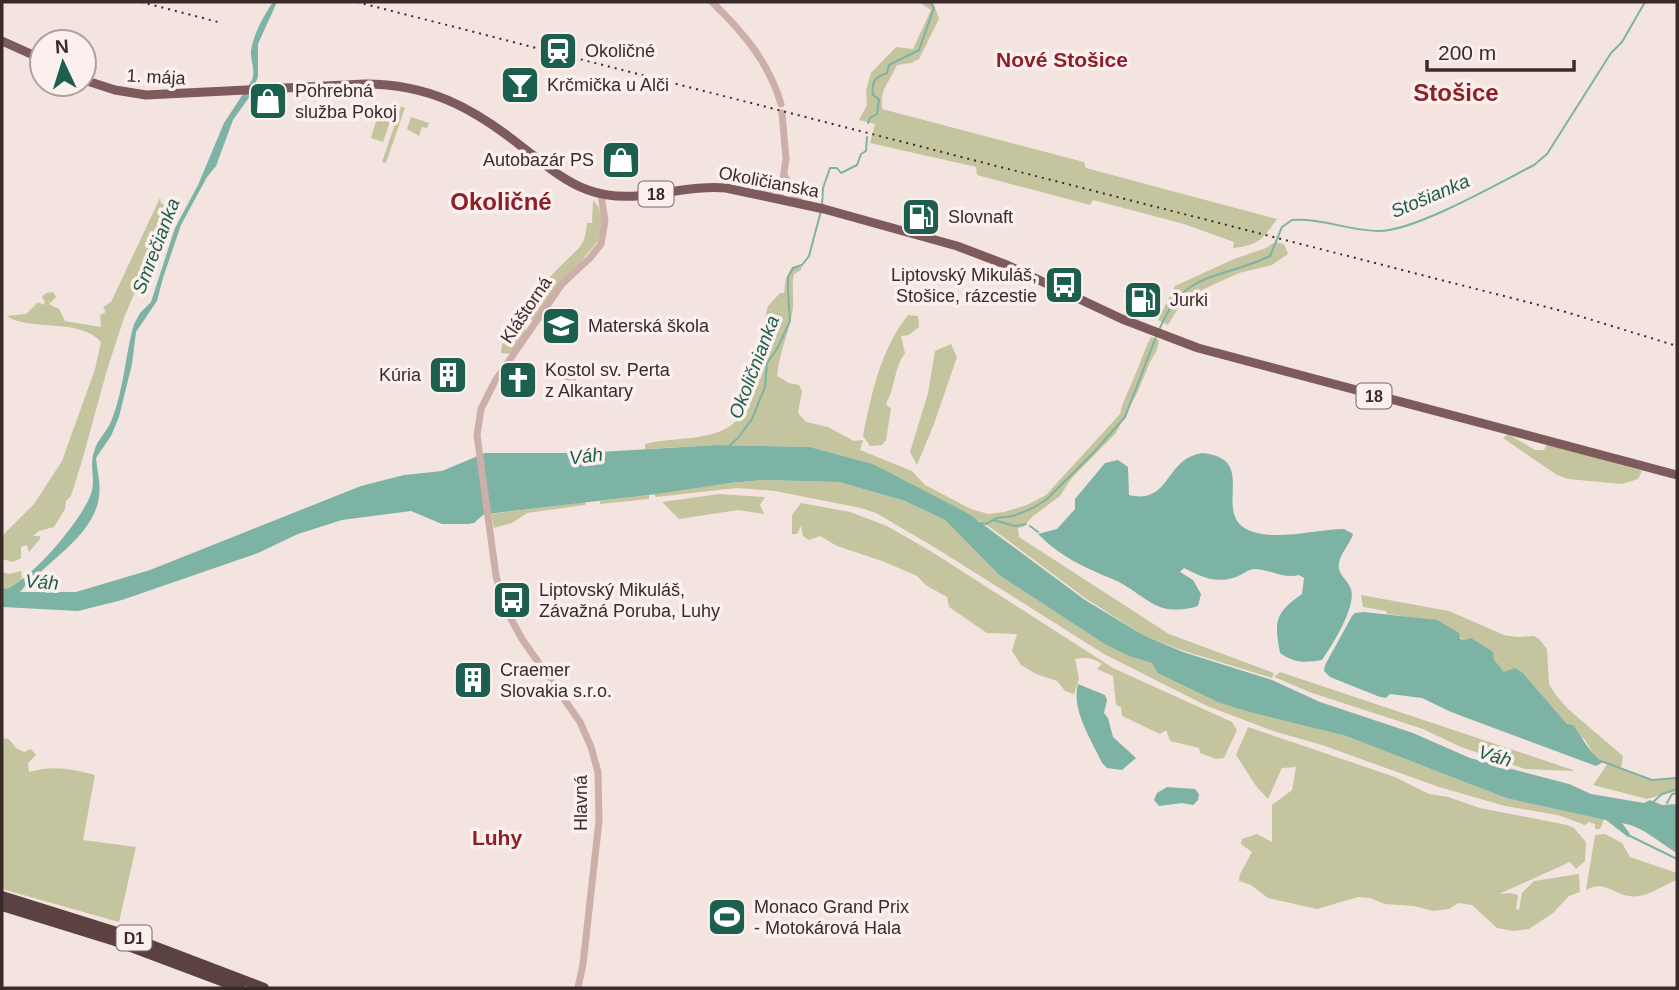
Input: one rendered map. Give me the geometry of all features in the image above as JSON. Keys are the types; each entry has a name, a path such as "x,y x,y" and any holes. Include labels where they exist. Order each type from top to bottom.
{"highway":[{"name":"D1","path":"2,896 117,932 264,988"},
{"name":"D1","path":"2,905 115,941 240,988"}],"main road":[{"path":"2,41 28,53"},
{"name":"1. mája","path":"98,84 146,95 228,92"},
{"name":"Okoličianska","path":"228,92 378,84 429,92 482,117 563,177 579,187 601,195 642,196 708,187 758,194 821,208 981,254 1153,331 1232,358 1677,475"}],"street":[{"path":"712,2 755,50 773,81 781,109 786,147 785,176 780,199"},
{"path":"758,194 773,189 785,176"},
{"path":"785,176 794,195 803,204"},
{"name":"Kláštorná","path":"488,517 478,449 478,422 490,390 562,284 601,244 605,222 601,195"},
{"name":"Hlavná","path":"488,517 496,576 505,608 518,633 580,722 597,768 600,796 598,821 583,964 578,988"}],"shaded area":[{"path":"919,2 933,2 939,19 919,59 897,65 884,90 882,109 1084,162 1086,168 1277,219 1259,240 1233,248 1234,242 1184,224 1093,200 1090,205 977,175 976,167 870,143 875,124 859,120 867,105 866,90 871,73 896,47 913,49 931,10"},
{"path":"401,106 405,108 386,163 382,162"},
{"path":"378,115 391,119 383,142 371,138"},
{"path":"411,117 429,123 427,128 422,127 419,136 407,129"},
{"path":"160,198 161,203 170,208 124,318 71,496 54,527 39,531 33,536 40,536 40,539 29,552 27,545 21,547 21,558 13,562 2,559 2,536 34,504 62,461 95,369 101,342 92,334 80,330 17,321 7,316 26,314 38,302 43,305 45,302 42,297 53,292 56,297 49,304 59,309 65,321 101,327 100,315 106,312 103,307 111,302"},
{"path":"593,200 602,218 598,241 533,320 525,319 531,301 538,291 582,244 587,223 592,223"},
{"path":"1275,242 1284,244 1288,254 1272,265 1239,273 1204,289 1177,310 1168,325 1158,320 1175,286"},
{"path":"802,265 801,270 794,274 793,309 777,376 799,385 802,391 798,413 806,422 828,427 854,441 863,440 860,450 912,471 925,485 971,509 988,514 1027,505 1046,495 1120,414 1151,337 1159,340 1157,350 1116,433 1071,479 1060,496 1023,527 1018,528 1019,537 1169,634 1274,673 1272,678 1181,650 1143,635 1085,598 987,525 873,464 810,447 717,445 645,449 645,444 708,435 730,426 739,418 768,306 780,293 784,293 786,278 792,267"},
{"path":"908,315 918,316 919,327 909,335 901,336 905,353 886,404 891,409 886,440 882,445 870,446 863,436 874,388 890,343"},
{"path":"518,323 524,326 526,332 511,354 501,353 502,344"},
{"path":"951,344 957,357 917,465 910,452 928,393 935,351"},
{"path":"558,364 579,372 575,383 553,375"},
{"path":"1508,434 1535,450 1544,450 1547,444 1642,471 1638,479 1622,484 1568,479 1557,475 1503,438"},
{"path":"763,480 839,482 905,501 945,520 999,575 1106,645 1131,657 1152,663 1265,715 1346,736 1506,798 1604,819 1600,829 1595,829 1595,824 1589,822 1585,825 1558,815 1505,806 1439,787 1207,706 1104,654 876,513 775,491 737,488 656,497 654,494 692,487"},
{"path":"719,494 765,497 760,505 764,514 738,510 679,519 662,502"},
{"path":"649,495 649,499 600,504 600,501"},
{"path":"586,502 585,505 527,513 512,523 494,528 491,514"},
{"path":"801,503 850,512 887,526 1113,668 1232,722 1237,730 1224,758 1216,759 1200,753 1199,748 1170,741 1166,730 1160,734 1122,716 1121,707 1116,705 1113,676 1097,669 1102,664 1099,662 1089,658 1075,659 1079,679 1074,694 1065,691 1057,681 1036,674 1021,665 1012,651 1017,634 987,633 949,607 947,597 927,586 917,576 837,546 820,536 809,540 803,536 801,526 797,534 792,534 792,515"},
{"path":"21,571 22,580 6,589 2,588 2,572 9,574"},
{"path":"1361,595 1449,611 1504,635 1534,636 1539,639 1547,649 1549,684 1555,694 1568,709 1623,756 1621,769 1654,780 1677,777 1677,793 1647,799 1593,785 1608,763 1595,757 1585,740 1567,724 1523,673 1504,672 1480,650 1434,625 1363,607"},
{"path":"1280,672 1576,771 1525,769 1461,747 1423,729 1312,693 1274,677"},
{"path":"1248,727 1395,777 1429,794 1574,828 1586,842 1585,861 1576,869 1570,862 1499,894 1518,895 1516,909 1519,910 1522,893 1534,881 1579,874 1580,892 1569,896 1553,913 1529,929 1514,931 1497,928 1472,905 1458,903 1449,909 1433,911 1358,897 1317,909 1268,898 1251,885 1239,881 1252,852 1241,844 1242,839 1257,834 1272,842 1272,805 1292,790 1296,767 1282,768 1268,799 1236,755"},
{"path":"2,738 9,739 16,748 24,752 31,749 36,755 28,763 29,772 62,769 95,775 83,840 136,847 119,922 2,889"},
{"path":"1605,834 1622,843 1630,857 1677,873 1677,880 1648,894 1635,896 1598,886 1586,890 1595,835"}],"water":[{"name":"Váh","path":"273,2 277,2 258,44 258,77 250,96 233,120 216,166 207,177 181,225 157,301 136,332 132,364 119,417 111,436 96,458 99,497 95,511 67,549 20,592 76,592 150,570 361,486 404,475 442,471 485,453 583,453 717,445 810,447 873,464 969,514 1085,600 1143,635 1183,652 1272,680 1320,702 1413,733 1470,758 1569,784 1591,794 1644,803 1650,800 1662,805 1677,804 1677,853 1630,825 1622,823 1630,834 1628,837 1606,820 1506,798 1346,736 1218,702 1158,673 1152,663 1106,645 999,575 945,520 905,501 839,482 763,480 730,483 495,513 483,515 474,523 468,524 442,524 411,511 342,520 298,534 258,553 122,600 78,611 2,607 2,588 6,589 17,583 42,562 67,533 91,494 95,447 116,408 134,324 151,302 175,228 198,185 224,123 252,80 252,45 259,25"},
{"path":"1202,453 1219,457 1228,465 1232,475 1233,511 1238,522 1248,530 1282,535 1344,529 1353,534 1339,563 1341,573 1350,587 1351,603 1343,624 1322,660 1300,661 1280,653 1277,625 1286,607 1302,594 1304,578 1299,575 1288,576 1256,569 1229,579 1215,580 1184,568 1180,572 1193,580 1201,594 1198,606 1169,609 1154,604 1123,584 1075,562 1038,534 1057,529 1075,509 1075,499 1105,463 1118,460 1128,467 1129,495 1143,496 1161,488 1180,463"},
{"path":"1364,612 1437,620 1459,633 1460,639 1471,638 1493,652 1494,660 1504,672 1515,668 1523,673 1567,724 1573,725 1590,750 1603,762 1596,766 1451,712 1422,698 1390,694 1386,698 1380,697 1330,677 1324,671 1325,665 1352,616"},
{"path":"1078,684 1105,695 1107,700 1104,713 1113,737 1136,758 1122,770 1107,768 1102,763 1080,714 1077,704"},
{"path":"1167,787 1195,789 1199,794 1198,800 1193,805 1182,803 1159,806 1154,800 1157,793"}],"waterway":[{"name":"Okoličnianka","path":"868,123 870,118 877,114 879,99 873,95 875,81 887,73 889,65 919,50 934,8 930,2"},
{"name":"Stošianka","path":"1160,328 1180,295 1192,286 1270,256 1282,227 1292,220 1379,231 1395,229 1457,205 1534,165 1547,154 1611,53 1622,42 1645,2"},
{"name":"Okoličnianka","path":"822,206 823,188 830,168 837,168 841,173 857,165 861,154 866,151 867,137"},
{"name":"Okoličnianka","path":"730,445 752,419 765,387 767,363 790,321 788,277 793,268 802,265 809,256 821,211"},
{"name":"Stošianka","path":"981,523 1013,516 1046,500 1094,452 1125,417 1156,337"},
{"path":"993,520 1015,526 1026,524"},
{"path":"1030,526 1038,532"},
{"path":"1601,761 1652,780 1677,778"},
{"path":"1652,803 1662,794 1677,789"},
{"path":"1667,803 1672,794 1677,793"},
{"path":"1628,835 1677,859"}],"railway":[{"path":"141,2 218,22"},
{"path":"357,2 1566,312 1677,346"}],"place":[{"name":"Okoličné","path":"558,51"},
{"name":"Krčmička u Alči","path":"520,85"},
{"name":"Pohrebná služba Pokoj","path":"268,101"},
{"name":"Autobazár PS","path":"621,160"},
{"name":"Slovnaft","path":"921,217"},
{"name":"Liptovský Mikuláš, Stošice, rázcestie","path":"1064,285"},
{"name":"Jurki","path":"1143,300"},
{"name":"Materská škola","path":"561,326"},
{"name":"Kúria","path":"448,375"},
{"name":"Kostol sv. Perta z Alkantary","path":"518,380"},
{"name":"Liptovský Mikuláš, Závažná Poruba, Luhy","path":"512,600"},
{"name":"Craemer Slovakia s.r.o.","path":"473,680"},
{"name":"Monaco Grand Prix - Motokárová Hala","path":"727,917"}],"district":[{"name":"Nové Stošice","path":"1062,59"},
{"name":"Stošice","path":"1456,92"},
{"name":"Okoličné","path":"501,201"},
{"name":"Luhy","path":"497,837"}],"water label":[{"name":"Smrečianka","path":"156,246"}]}
